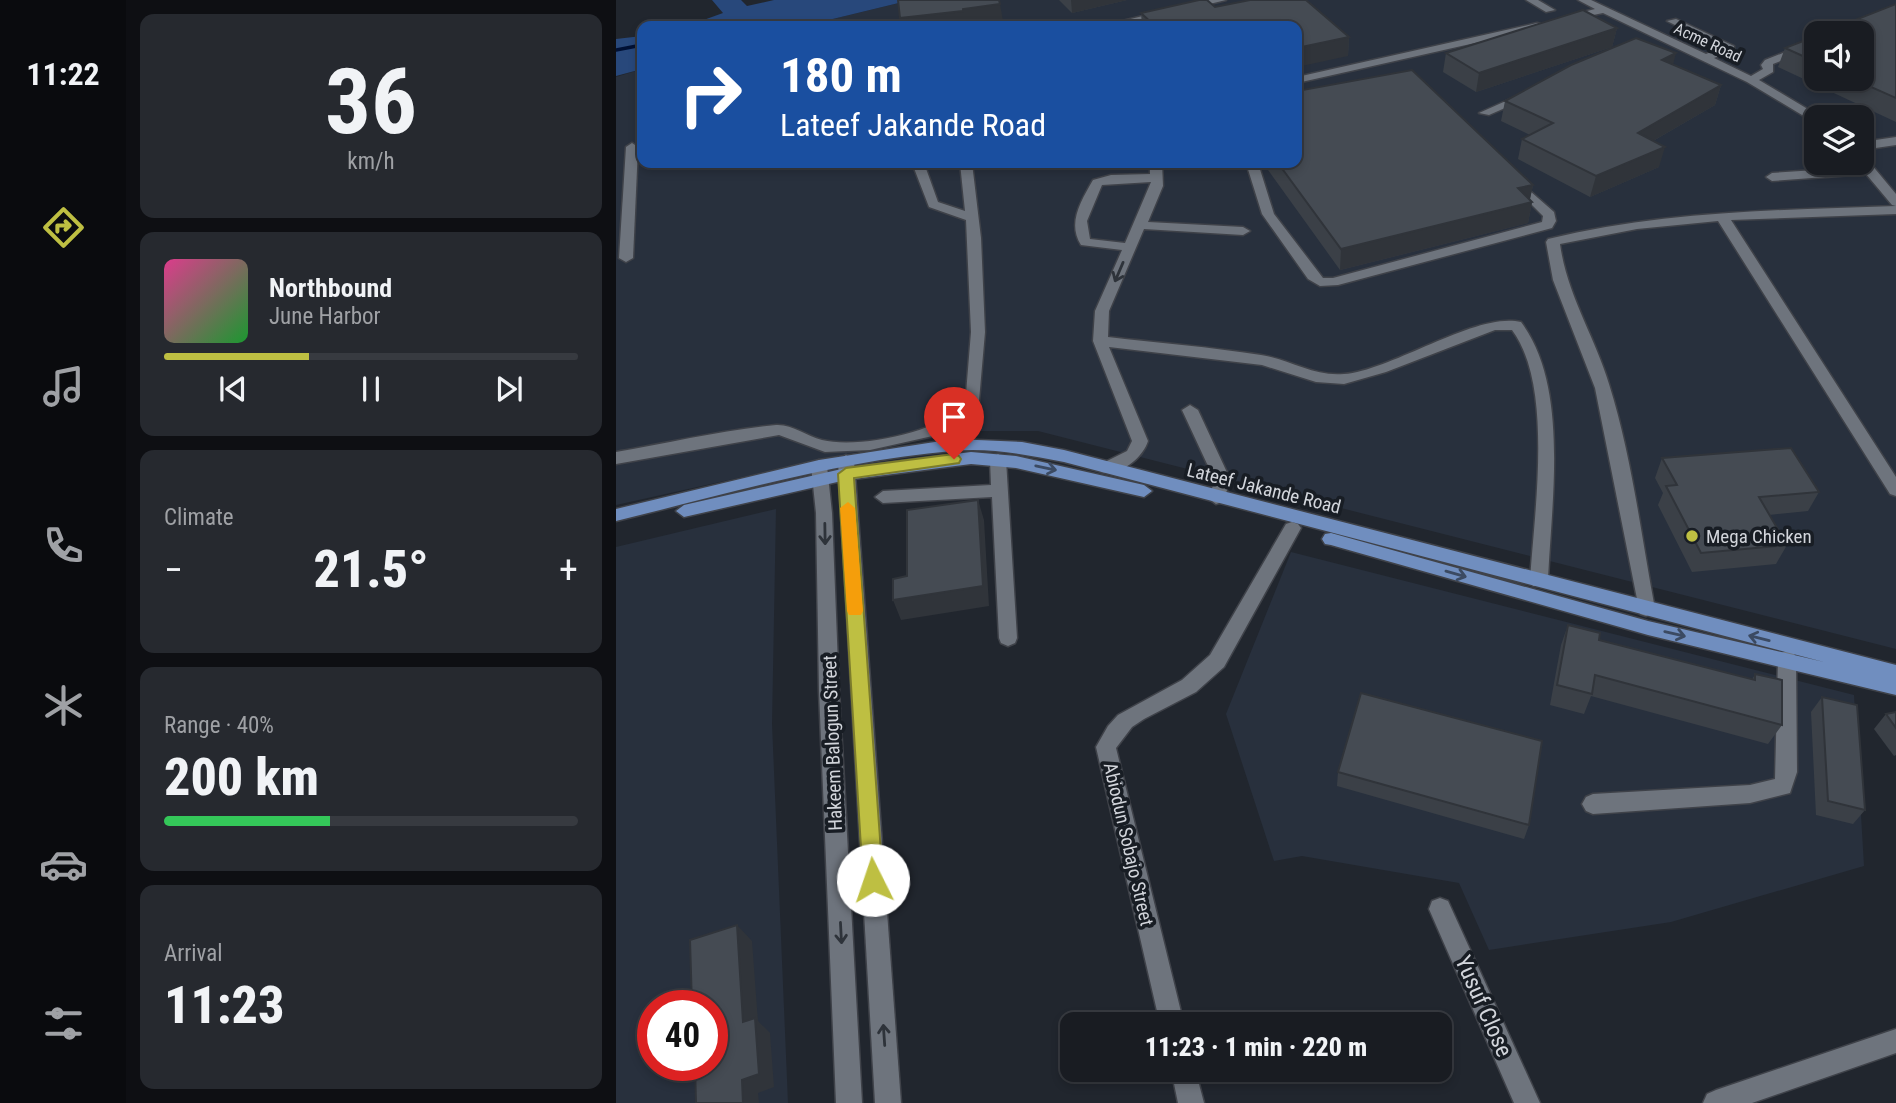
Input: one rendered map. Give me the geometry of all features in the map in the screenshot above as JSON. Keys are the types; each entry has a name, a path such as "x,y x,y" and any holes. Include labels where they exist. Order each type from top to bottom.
{"main road":[{"name":"Lateef Jakande Road","path":"616,515 976,444 1022,448 1896,673"},
{"name":"Lateef Jakande Road","path":"846,468 954,459 998,460 1084,476 1292,528 1648,628 1896,687"},
{"name":"Lateef Jakande Road","path":"616,526 820,473"}],"street":[{"path":"1129,21 1221,0"},
{"path":"1531,0 1550,10"},
{"name":"Acme Road","path":"1583,0 1751,80 1804,112"},
{"path":"1302,79 1605,10"},
{"path":"1672,21 1730,48 1706,58"},
{"path":"1647,45 1661,38"},
{"path":"1751,80 1769,70 1766,65 1769,62 1804,48"},
{"path":"1485,113 1536,91"},
{"path":"1874,144 1896,141"},
{"path":"616,149 637,146 621,259 642,255"},
{"path":"1254,168 1268,214 1313,276 1320,282 1333,282 1547,225 1550,221 1549,215 1500,167"},
{"path":"920,168 933,204 972,218"},
{"path":"616,458 779,430 790,432 820,446 859,446 938,430 964,417 974,408 978,332 967,168"},
{"path":"1107,468 1135,454 1140,447 1140,441 1100,341 1102,312 1157,186 1156,168"},
{"path":"1772,177 1804,173"},
{"path":"1874,175 1896,202"},
{"path":"1129,247 1086,242 1080,236 1078,227 1097,183 1111,178 1157,178"},
{"path":"1646,609 1602,387 1564,294 1554,258 1553,242 1625,227 1723,218 1896,210"},
{"path":"1723,218 1896,490"},
{"path":"1139,225 1243,231"},
{"path":"1100,341 1264,360 1317,377 1345,379 1381,369 1493,326 1517,325 1528,341 1540,380 1546,423 1539,581"},
{"path":"1190,410 1223,481 1216,498"},
{"path":"998,460 1008,638"},
{"name":"Hakeem Balogun Street","path":"846,468 888,1103"},
{"name":"Hakeem Balogun Street","path":"820,473 824,513 829,691 849,1103"},
{"path":"883,497 999,491"},
{"name":"Abiodun Sobajo Street","path":"1169,1012 1106,747 1114,730 1130,715 1201,677 1217,660 1292,528"},
{"path":"1593,804 1742,795 1783,786 1787,772 1787,659"},
{"path":"829,691 860,685"},
{"name":"Yusuf Close","path":"1440,909 1527,1103"},
{"path":"1716,1103 1896,1041"},
{"path":"1186,1082 1191,1103"}],"shaded area":[{"path":"712,0 741,0 747,6 774,0 911,0 825,21 701,21 723,13"},
{"path":"911,0 1896,0 1896,649 1038,431 976,431 870,449 616,505 616,77 637,71 637,168 1302,168 1302,21 825,21"},
{"path":"637,37 637,70 616,76 616,39"},
{"path":"776,509 772,724 788,1103 616,1103 616,547"},
{"path":"1291,552 1854,695 1864,866 1671,922 1489,950 1459,883 1302,856 1274,861 1226,714"}],"building":[{"path":"898,0 999,0 1000,4 900,18"},
{"path":"1199,0 1207,0 1215,7 1250,0 1306,0 1349,37 1302,47 1302,21 1150,21 1141,13"},
{"path":"1896,4 1896,98 1874,88 1874,21 1853,21"},
{"path":"1583,10 1617,28 1479,73 1446,53"},
{"path":"1636,38 1676,53 1662,60 1721,85 1638,133 1665,147 1596,176 1522,139 1553,123 1505,101 1571,65"},
{"path":"1804,41 1804,57 1785,48"},
{"path":"1412,70 1533,185 1518,188 1532,202 1341,249 1282,168 1302,168 1302,90"},
{"path":"1791,448 1819,492 1759,497 1787,545 1701,553 1666,486 1677,485 1662,458"},
{"path":"978,500 983,586 893,600 893,579 907,576 907,510"},
{"path":"1568,625 1600,633 1599,640 1755,680 1755,674 1782,680 1782,725 1595,675 1592,694 1557,685"},
{"path":"1361,693 1542,741 1529,825 1338,772"},
{"path":"1822,697 1857,705 1865,810 1828,801"},
{"path":"1896,712 1896,728 1886,714"},
{"path":"737,925 743,1022 755,1018 759,1074 742,1080 743,1103 696,1103 695,1081 728,1081 728,990 692,990 690,940"}],"waterway":[{"path":"616,50 637,46"}],"slow traffic":[{"path":"848,508 855,611"}],"place":[{"name":"Mega Chicken","path":"1692,536"}],"route":[{"path":"873,880 846,474 954,459"}]}
